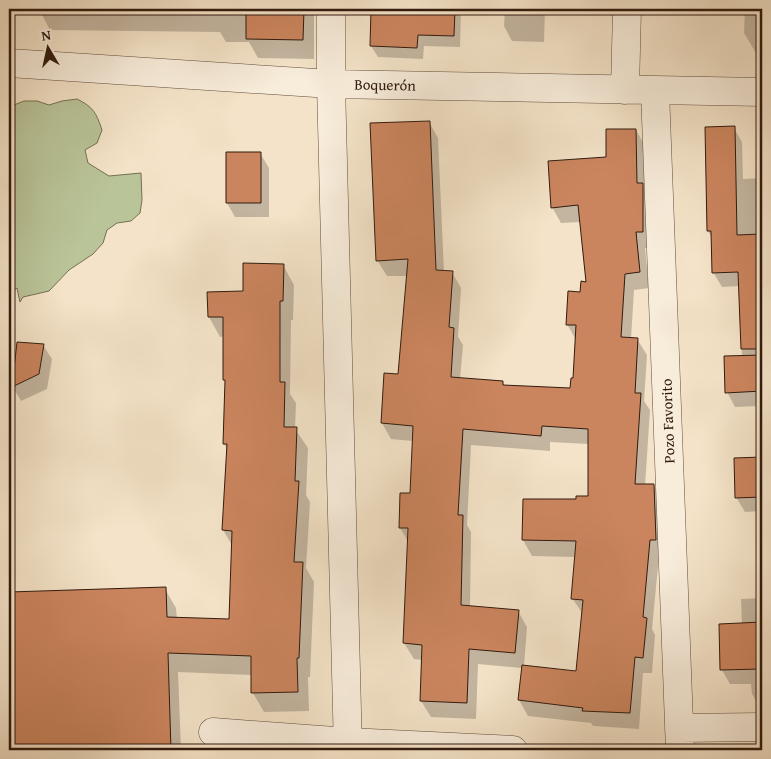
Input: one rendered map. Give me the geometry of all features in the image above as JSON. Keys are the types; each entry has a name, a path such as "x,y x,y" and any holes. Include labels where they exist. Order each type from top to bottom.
{"street":[{"path":"331,9 331,84 348,746"},
{"path":"625,90 627,9"},
{"name":"Boquerón","path":"9,63 331,84 762,92"},
{"name":"Pozo Favorito","path":"656,91 679,739"},
{"path":"679,739 762,727"},
{"path":"213,732 348,746 513,750"}],"green space":[{"path":"77,99 93,111 102,130 97,143 85,150 88,163 109,176 141,173 142,200 140,213 131,221 117,223 107,230 103,243 93,254 69,270 49,291 23,297 20,302 17,288 9,294 9,107 24,101 37,101 49,105"}],"building":[{"path":"246,9 304,9 303,40 246,39"},
{"path":"371,9 455,9 454,36 418,35 417,48 370,46"},
{"path":"430,121 436,270 453,271 449,327 454,328 451,377 503,381 503,385 570,388 571,378 573,378 576,325 566,325 568,291 580,292 581,281 586,282 578,205 551,208 548,161 606,157 606,129 636,129 637,183 643,183 643,232 636,232 640,272 625,274 621,337 638,338 635,393 641,393 635,484 654,484 656,540 650,540 643,617 647,618 643,658 635,657 630,713 582,711 583,708 518,700 522,665 576,671 583,600 571,599 576,541 522,540 523,499 576,499 576,496 588,496 588,429 542,426 541,436 463,429 458,515 463,515 461,605 519,610 515,653 469,649 467,703 420,701 422,645 403,643 408,528 399,528 400,493 410,493 413,426 381,423 384,373 398,374 408,259 376,261 370,123"},
{"path":"735,126 737,235 762,234 762,349 741,349 738,272 712,273 711,231 707,231 705,127"},
{"path":"226,152 261,152 261,203 226,203"},
{"path":"243,263 284,264 283,301 280,301 280,382 285,382 284,427 297,427 295,481 299,481 294,562 303,562 299,658 297,658 298,692 251,693 251,656 168,653 171,750 9,750 9,592 166,587 167,617 229,619 232,531 222,530 227,444 223,444 225,380 223,380 223,317 208,317 207,292 243,291"},
{"path":"17,342 44,344 39,374 12,387"},
{"path":"762,355 762,391 725,393 724,356"},
{"path":"762,457 762,497 735,498 734,458"},
{"path":"762,622 762,669 720,670 719,624"}]}
